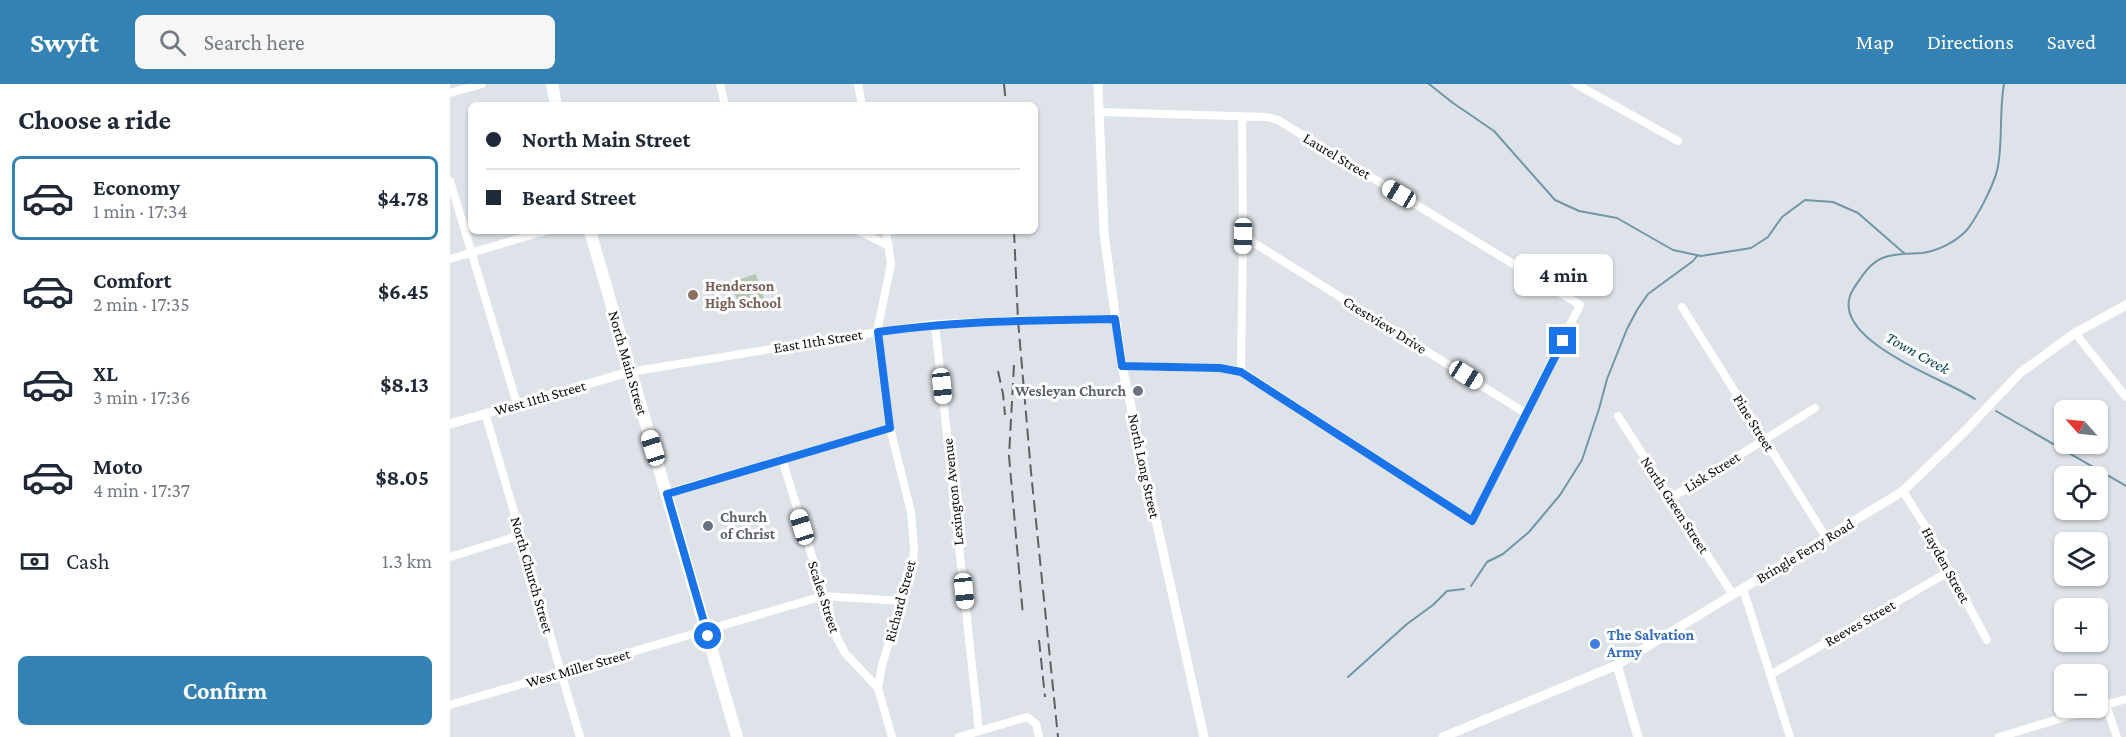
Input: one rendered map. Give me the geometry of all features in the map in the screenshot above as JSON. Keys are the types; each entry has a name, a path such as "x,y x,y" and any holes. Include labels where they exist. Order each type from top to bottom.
{"main road":[{"path":"552,84 555,102"},
{"name":"North Main Street","path":"591,234 629,372 667,494 737,737"}],"street":[{"path":"450,93 482,84"},
{"path":"720,84 724,102"},
{"path":"858,84 861,102"},
{"name":"North Long Street","path":"1098,84 1104,232 1122,366 1204,737"},
{"path":"1576,84 1678,141"},
{"name":"Laurel Street","path":"1098,112 1267,117 1278,120 1580,305 1527,414"},
{"path":"1241,372 1242,116"},
{"path":"450,181 517,404"},
{"path":"450,258 534,234"},
{"path":"865,234 889,246"},
{"name":"Richard Street","path":"878,688 882,665 913,566 913,524 890,428 878,332 891,264 887,234"},
{"name":"Crestview Drive","path":"1243,236 1527,414"},
{"name":"Bringle Ferry Road","path":"1443,737 1617,665 1903,491 2020,374 2075,333 2126,305"},
{"name":"Pine Street","path":"1682,307 1827,539"},
{"name":"East 11th Street","path":"629,372 935,324 1115,319"},
{"name":"Lexington Avenue","path":"935,324 979,731"},
{"path":"2075,333 2126,397"},
{"path":"1122,366 1220,368 1241,372 1472,521 1527,414"},
{"name":"West 11th Street","path":"450,424 629,372"},
{"name":"Lisk Street","path":"1671,498 1815,408"},
{"name":"North Church Street","path":"485,414 580,737"},
{"name":"North Green Street","path":"1618,416 1733,595"},
{"path":"667,494 890,428"},
{"name":"Scales Street","path":"782,459 837,638 845,653 878,688"},
{"name":"Hayden Street","path":"1903,491 1930,534 1987,640"},
{"path":"450,557 521,535"},
{"name":"Reeves Street","path":"1770,675 1950,571"},
{"path":"1743,589 1790,737"},
{"name":"West Miller Street","path":"450,705 823,596 903,601"},
{"path":"1617,665 1638,737"},
{"path":"878,688 892,737"},
{"path":"2108,704 2126,699"},
{"path":"2108,711 2116,737"},
{"path":"959,737 1027,717 1036,724 1039,737"},
{"path":"1998,737 2062,718"}],"green space":[{"path":"756,274 765,301 740,309 731,282"}],"waterway":[{"path":"1429,84 1494,131 1555,200 1579,211 1617,218 1673,250 1701,256 1751,248 1768,237 1782,217 1805,200 1833,202 1858,213 1905,254"},
{"name":"Town Creek","path":"1975,399 1891,355 1870,340 1855,324 1849,306 1854,288 1875,262 1899,254 1922,253 1940,248 1957,239 1971,225 1988,195 1997,171 2004,84"},
{"path":"1471,586 1487,562 1503,554 1529,532 1560,495 1582,460 1607,379 1637,310 1648,294 1697,256"},
{"name":"Town Creek","path":"1996,411 2126,486"},
{"path":"1348,677 1447,591 1464,589"}],"railway":[{"path":"1004,84 1006,102"},
{"path":"1014,234 1018,320 1031,472 1058,737"},
{"path":"1014,365 1009,456 1023,616"},
{"path":"998,371 1005,415"},
{"path":"1039,640 1045,697"}],"place":[{"name":"Henderson High School","path":"693,295"},
{"name":"Wesleyan Church","path":"1138,391"},
{"name":"Church of Christ","path":"708,526"},
{"name":"The Salvation Army","path":"1595,644"}],"route":[{"path":"708,636 667,494 890,428 878,332 935,324 1115,319 1122,366 1220,368 1241,372 1472,521 1563,341"}]}
